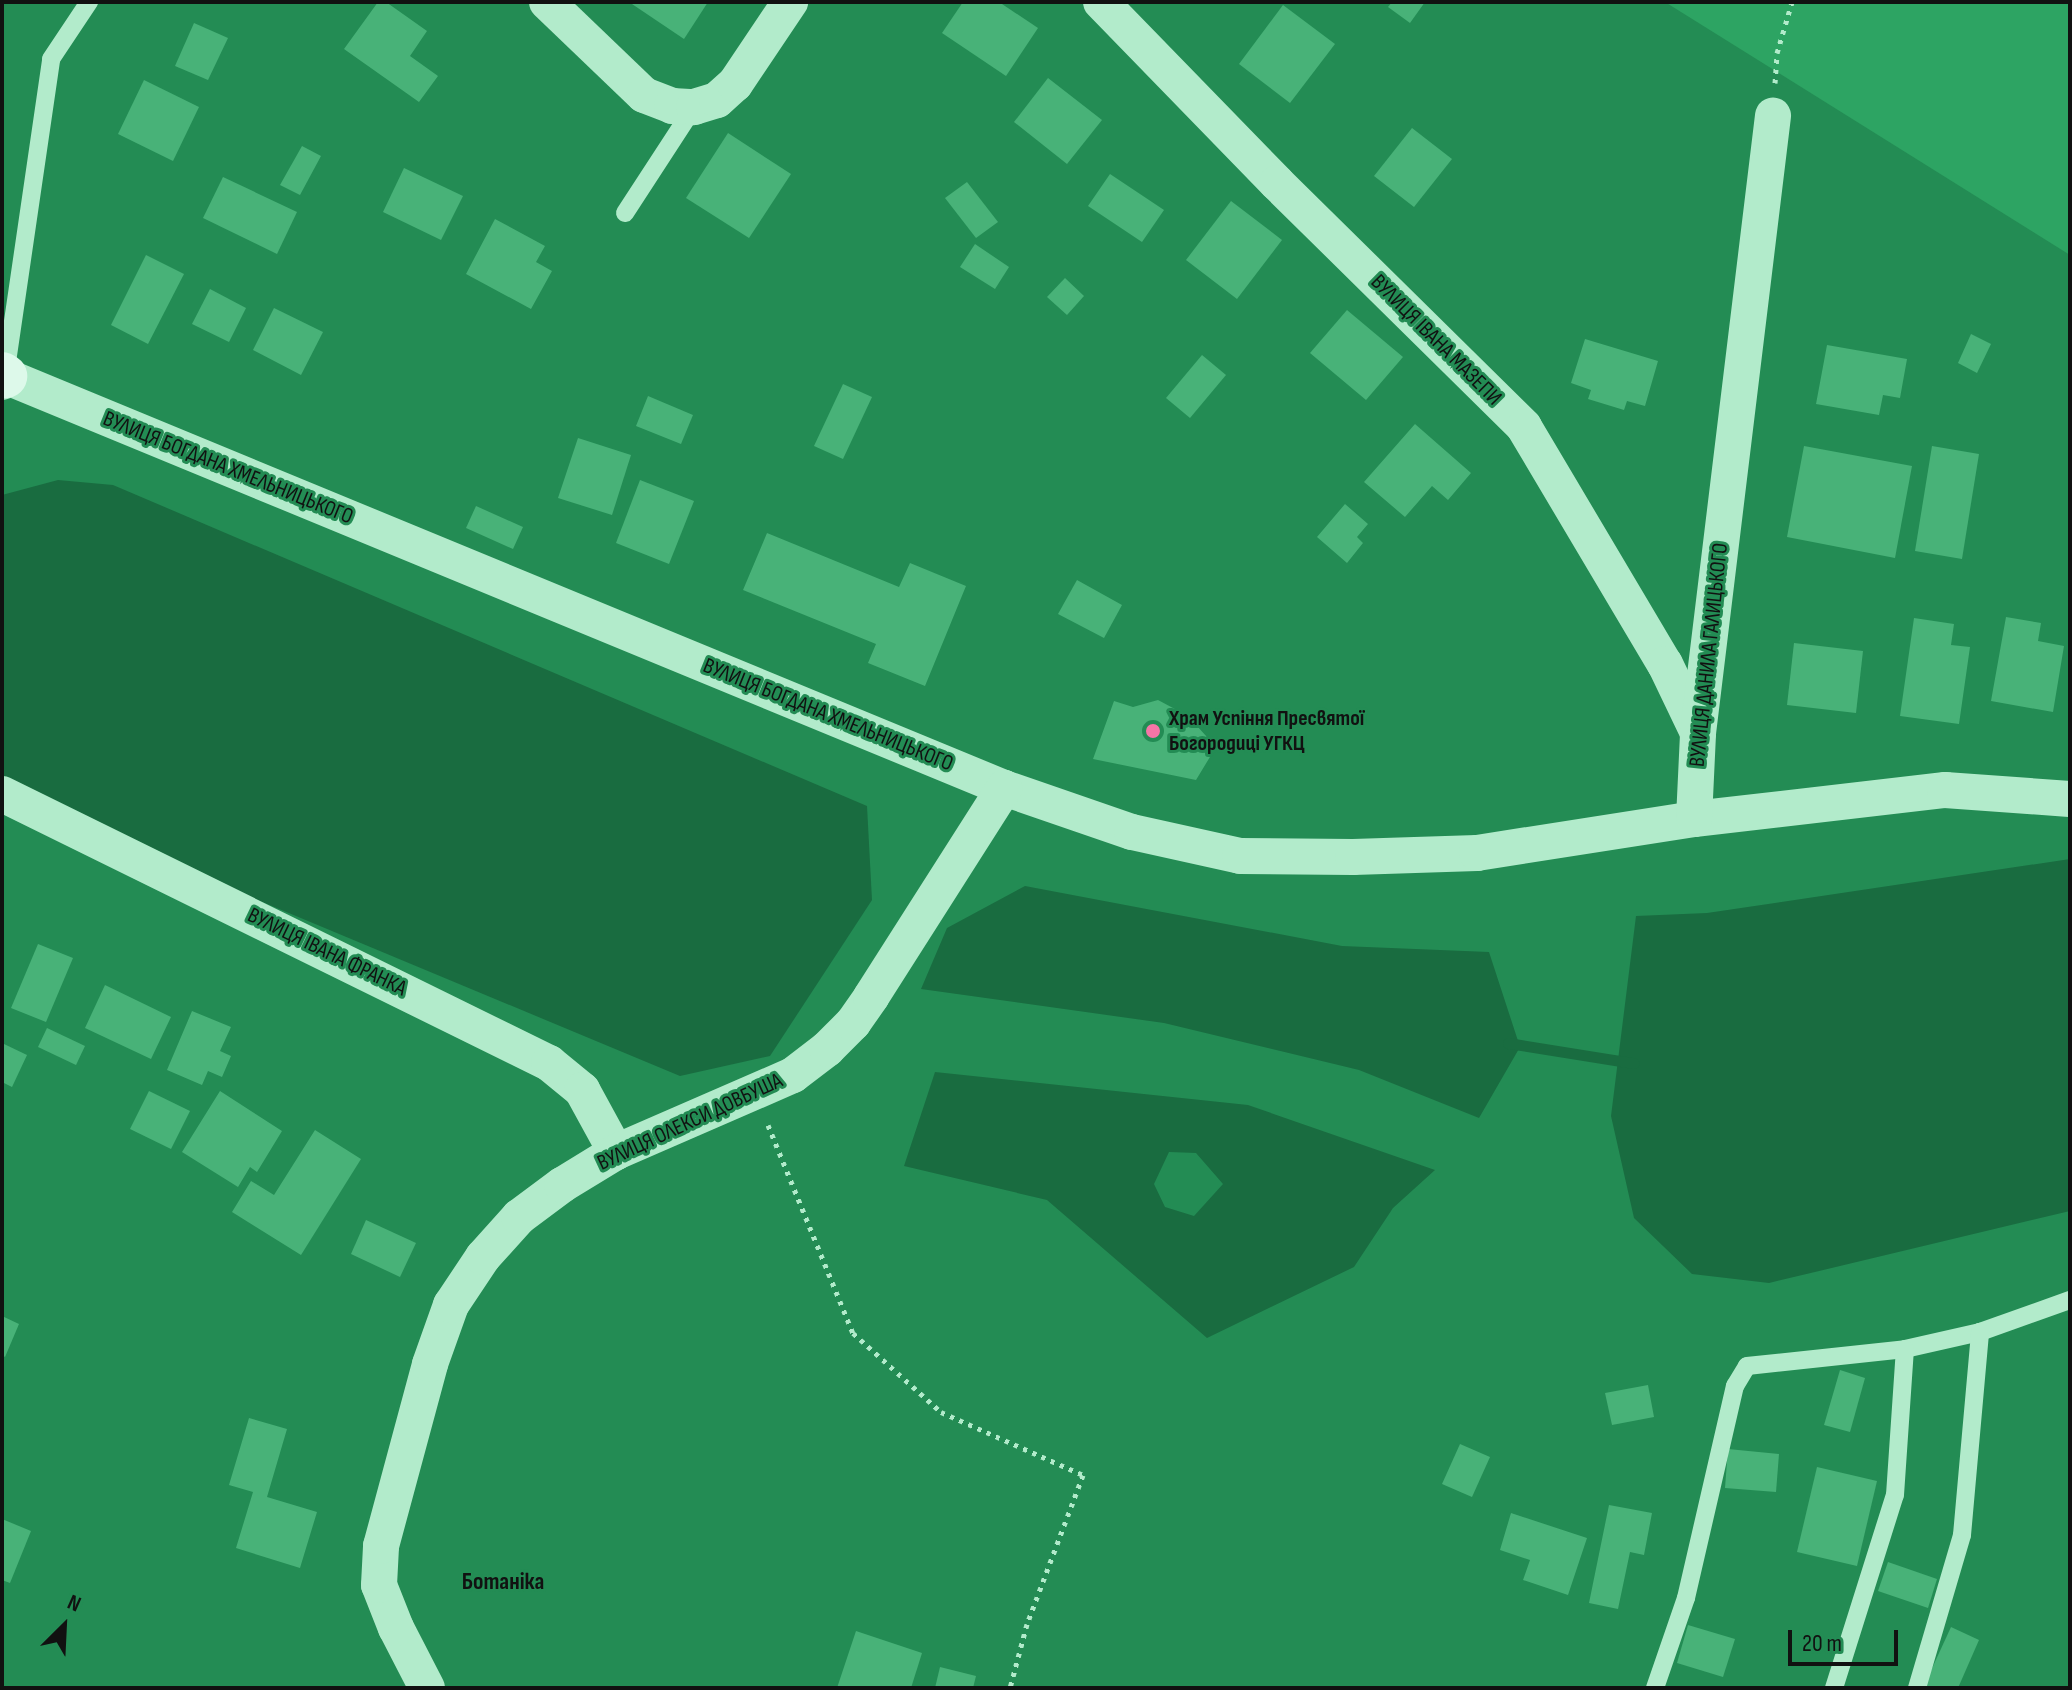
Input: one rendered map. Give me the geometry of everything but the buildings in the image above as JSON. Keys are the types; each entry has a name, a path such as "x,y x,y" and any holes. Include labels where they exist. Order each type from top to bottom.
{"street":[{"path":"547,2 644,95 672,106 694,107 717,100 735,84 790,2"},
{"name":"ВУЛИЦЯ ІВАНА МАЗЕПИ","path":"1101,2 1277,183 1524,427 1665,664 1698,733"},
{"name":"ВУЛИЦЯ ДАНИЛА ГАЛИЦЬКОГО","path":"1694,819 1698,733 1773,116"},
{"name":"ВУЛИЦЯ БОГДАНА ХМЕЛЬНИЦЬКОГО","path":"3,377 1004,788 1132,832 1240,856 1353,857 1477,853 1694,819"},
{"name":"ВУЛИЦЯ ОЛЕКСИ ДОВБУША","path":"427,1688 396,1628 379,1585 381,1546 430,1364 451,1305 483,1257 519,1217 562,1185 616,1152 793,1075 853,1023 1004,788"},
{"path":"1694,819 1945,790 2070,799"},
{"name":"ВУЛИЦЯ ІВАНА ФРАНКА","path":"2,794 549,1063 582,1090 616,1152"}],"lane":[{"path":"3,377 51,59 89,2"},
{"path":"625,213 694,107"},
{"path":"1655,1688 1686,1598 1735,1386 1747,1366 1905,1349 1980,1332 2070,1300"},
{"path":"1917,1688 1962,1535 1980,1332"},
{"path":"1834,1688 1895,1495 1905,1349"}],"path":[{"path":"1773,116 1777,53 1792,2"},
{"path":"755,1094 853,1333 941,1412 1083,1475 1027,1624 1010,1688"}],"shaded area":[{"path":"1665,2 2070,2 2070,255"},
{"path":"58,480 113,485 867,806 872,900 770,1056 680,1076 20,801 2,775 2,495"},
{"path":"2070,859 2070,1211 1769,1283 1692,1274 1634,1218 1611,1116 1636,916 1707,913"},
{"path":"1025,886 1342,946 1489,952 1520,1047 1479,1118 1359,1070 1164,1023 921,989 947,928"},
{"path":"935,1072 1248,1105 1435,1170 1393,1208 1354,1267 1207,1338 1047,1200 904,1166","holes":["1169,1152 1196,1153 1223,1184 1194,1216 1165,1207 1154,1184"]}],"waterway":[{"path":"1508,1043 1633,1063"}],"place":[{"name":"Храм Успіння Пресвятої Богородиці УГКЦ","path":"1153,731"}],"district":[{"name":"Ботаніка","path":"503,1582"}]}
